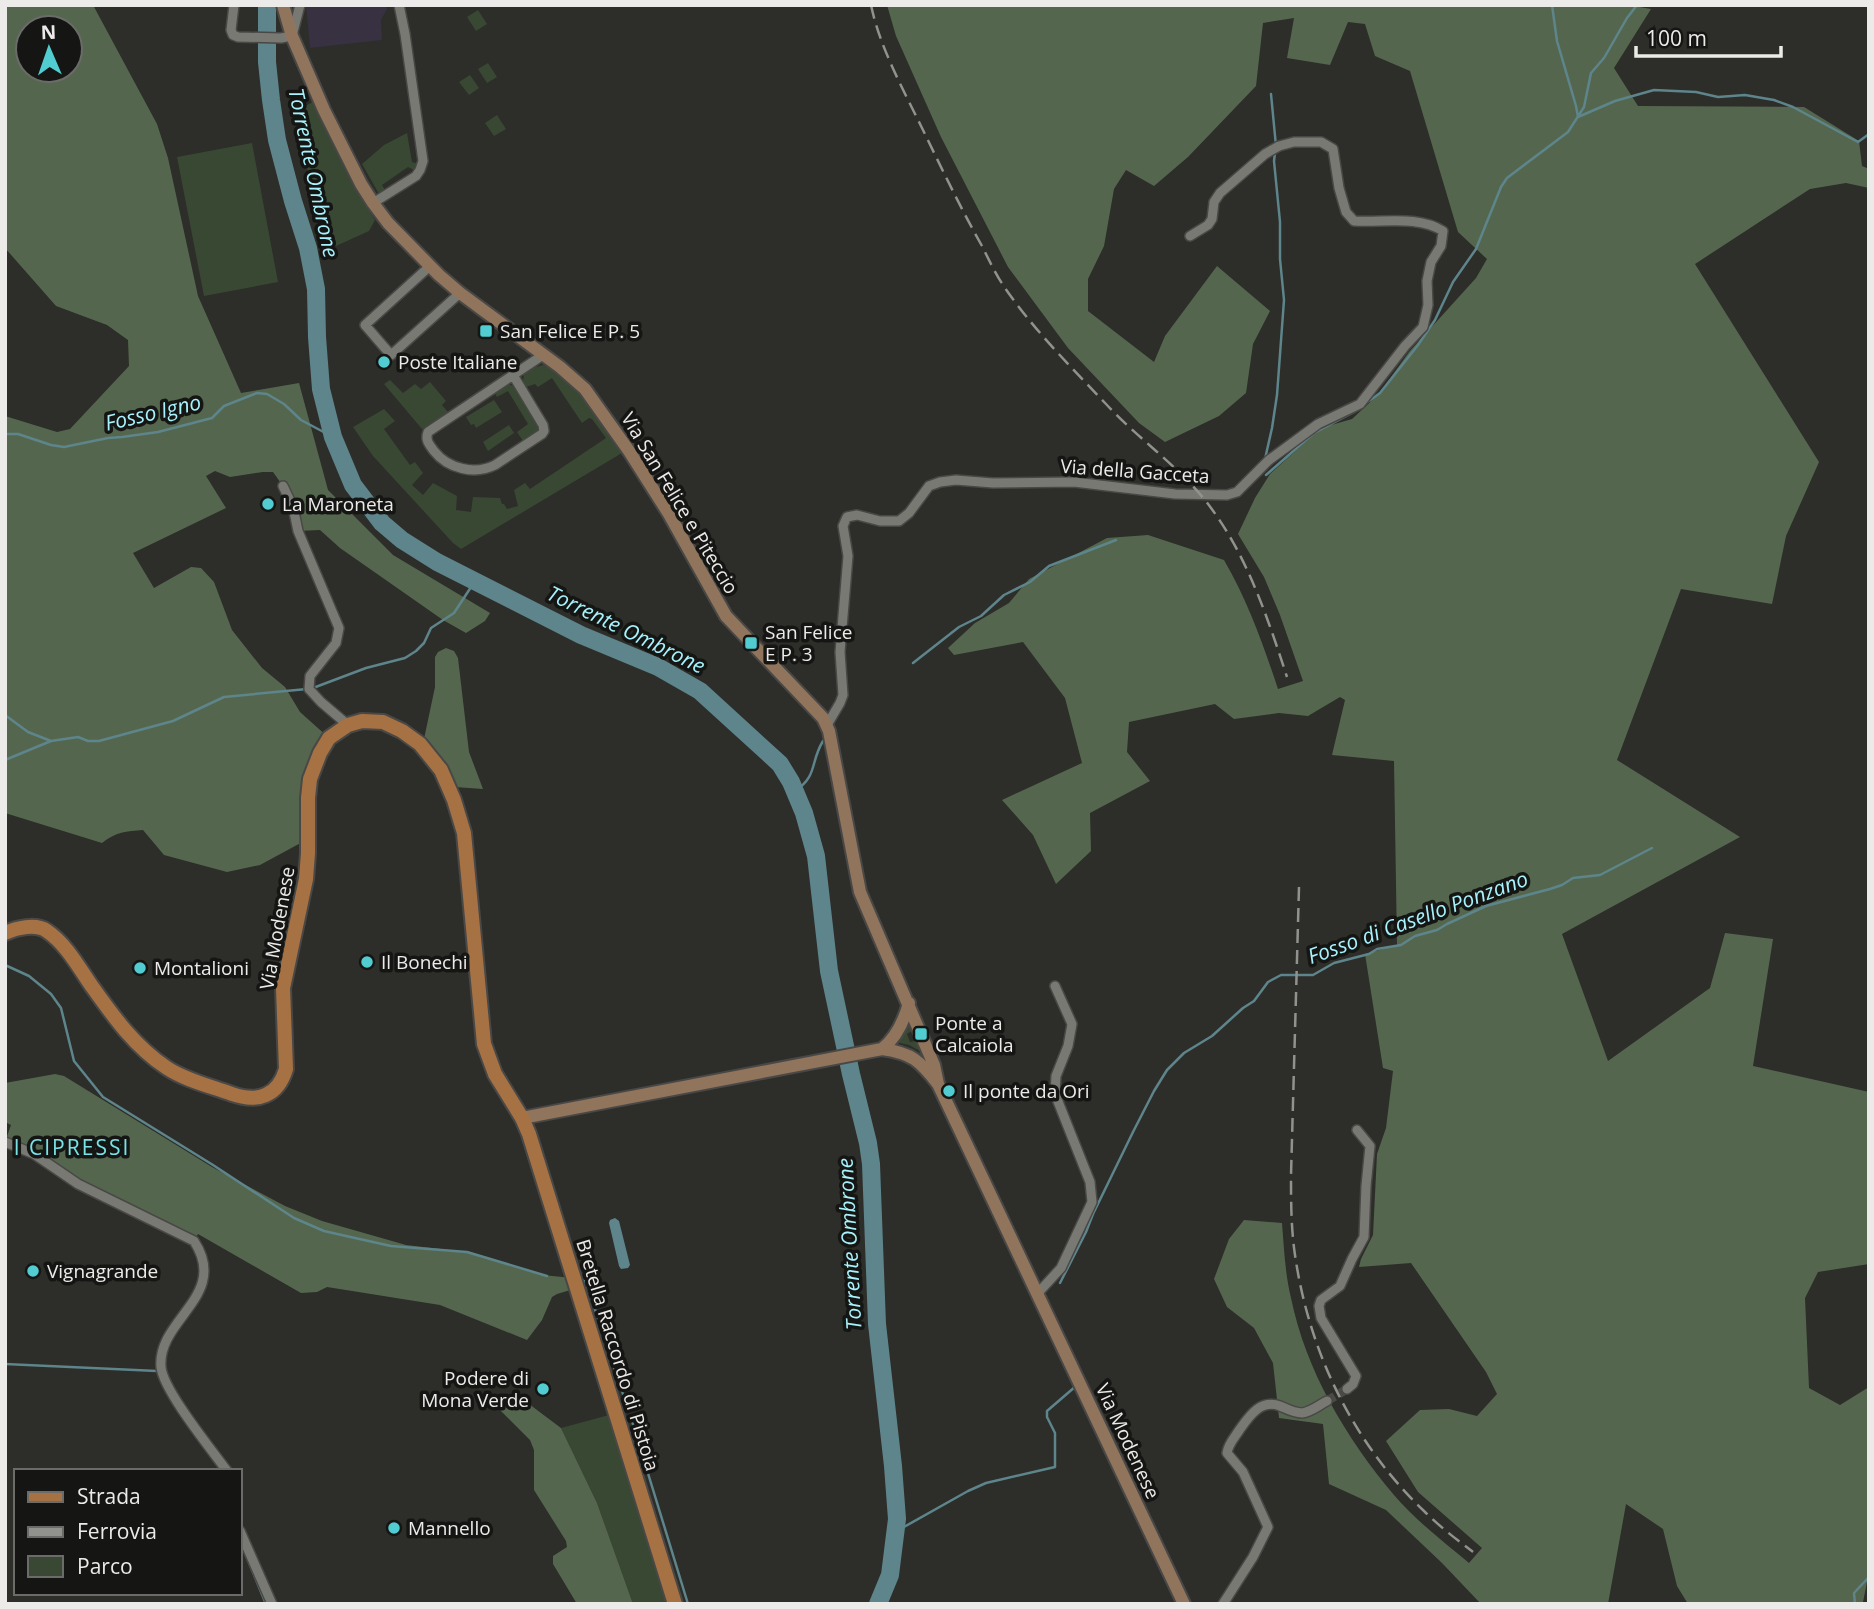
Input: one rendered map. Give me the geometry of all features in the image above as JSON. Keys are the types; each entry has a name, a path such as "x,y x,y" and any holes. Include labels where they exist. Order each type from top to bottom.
{"main road":[{"path":"348,725 362,721 383,722 402,731 431,756 447,784 460,818 465,842 484,1045 495,1074 522,1118"},
{"name":"Via Modenese","path":"5,933 25,927 44,928 63,944 119,1024 138,1046 169,1069 238,1096 256,1098 271,1093 282,1082 286,1069 283,988 306,879 310,779 328,738 348,725"},
{"name":"Bretella Raccordo di Pistoia","path":"522,1118 675,1604"}],"street":[{"path":"234,5 231,32 237,37 286,37 300,5"},
{"name":"Via San Felice e Piteccio","path":"284,5 286,37 361,184 388,223 460,293 576,380 594,401 669,514 726,616 823,718 827,725 860,892 909,1003 934,1065 938,1084"},
{"path":"373,203 416,176 423,161 399,5"},
{"name":"Via della Gacceta","path":"827,725 843,695 840,652 848,556 843,526 847,517 857,515 880,521 899,521 909,513 929,486 947,481 1074,482 1175,494 1227,495 1237,492 1269,460 1318,424 1360,404 1423,327 1428,305 1427,281 1431,262 1441,246 1443,231 1432,224 1407,221 1354,221 1346,212 1333,149 1321,142 1293,142 1265,154 1231,183 1214,202 1212,219 1208,225 1190,236"},
{"path":"430,266 365,324 391,355 460,293"},
{"path":"513,375 543,425 542,434 487,468 458,468 441,459 427,440 428,432 513,375 543,355"},
{"path":"283,486 293,507 298,531 339,628 336,643 310,676 310,689 348,725"},
{"path":"1038,1294 1061,1268 1092,1202 1090,1182 1055,1094 1056,1076 1073,1024 1055,986"},
{"path":"875,1050 891,1040 900,1027 909,1003"},
{"path":"522,1118 875,1050 900,1052 914,1057 938,1084"},
{"name":"Via Modenese","path":"938,1084 1184,1604"},
{"path":"1347,1390 1356,1376 1321,1318 1319,1306 1321,1300 1340,1286 1364,1237 1370,1146 1357,1130"},
{"path":"5,1142 34,1154 78,1184 194,1241 203,1266 202,1287 168,1339 162,1354 161,1371 170,1391 226,1469"},
{"path":"1223,1604 1253,1557 1268,1527 1243,1472 1227,1453 1228,1447 1250,1416 1263,1405 1272,1404 1292,1412 1303,1413 1327,1401"},
{"path":"242,1536 272,1604"}],"shaded area":[{"path":"306,5 385,5 387,9 381,20 382,40 310,48"}],"green space":[{"path":"5,5 93,5 157,124 168,158 198,296 241,393 299,383 328,490 393,555 490,613 485,621 466,633 340,548 320,530 298,531 283,486 273,472 230,477 215,471 206,476 226,508 133,553 154,588 191,567 201,568 214,582 232,630 262,668 285,687 300,712 329,738 320,753 308,839 260,865 227,872 164,855 143,830 121,833 102,843 5,813 5,416 57,432 70,429 129,366 128,340 107,325 56,306 5,248"},
{"path":"887,5 1628,5 1651,9 1614,68 1638,106 1804,107 1859,141 1862,166 1869,169 1869,188 1846,183 1810,189 1695,264 1819,462 1786,536 1772,604 1681,589 1617,760 1740,837 1562,934 1608,1061 1710,988 1725,933 1773,939 1753,1066 1869,1092 1869,1264 1818,1272 1805,1298 1809,1388 1840,1405 1869,1387 1869,1572 1863,1602 1688,1604 1677,1586 1663,1529 1626,1504 1608,1604 1481,1604 1386,1510 1329,1484 1323,1424 1279,1418 1273,1363 1254,1328 1227,1307 1214,1279 1229,1239 1244,1220 1282,1223 1289,1289 1307,1352 1344,1427 1376,1473 1402,1504 1469,1563 1482,1548 1418,1492 1386,1441 1420,1410 1449,1409 1477,1416 1497,1394 1486,1372 1411,1263 1359,1267 1373,1235 1377,1154 1386,1128 1393,1071 1383,1068 1365,954 1397,945 1394,761 1332,755 1345,700 1340,697 1308,716 1279,713 1234,719 1215,704 1129,722 1127,752 1150,781 1090,813 1091,851 1056,884 1033,835 1002,800 1082,763 1065,698 1023,642 954,655 948,648 975,623 1009,603 1029,579 1107,538 1148,535 1224,560 1248,607 1278,689 1303,681 1264,577 1238,534 1270,474 1321,428 1352,419 1379,394 1409,352 1476,278 1487,259 1458,232 1410,71 1375,56 1365,24 1348,22 1330,65 1287,58 1294,18 1263,23 1256,86 1188,157 1154,186 1126,170 1114,189 1104,246 1088,279 1088,311 1154,362 1165,336 1217,266 1270,311 1253,344 1246,393 1219,416 1165,442 1139,423 1068,348 1008,267 941,137 896,36"},
{"path":"478,10 487,24 476,31 467,17"},
{"path":"488,63 497,77 487,83 478,69"},
{"path":"470,75 479,88 469,95 459,82"},
{"path":"313,102 349,177 375,220 369,231 325,251 295,111"},
{"path":"497,115 506,129 494,136 485,123"},
{"path":"407,133 412,162 419,164 416,171 408,167 382,185 385,190 379,194 362,164 384,145"},
{"path":"252,143 278,282 204,296 177,157"},
{"path":"543,365 553,369 576,389 599,416 622,453 461,549 373,456 353,427 384,409 395,421 384,429 410,465 415,462 423,473 412,485 423,495 433,483 457,496 456,510 471,512 473,497 500,498 507,509 518,506 514,490 525,483 530,489 606,438 592,419 582,423 552,378 538,387 535,384 526,387 524,374"},
{"path":"390,380 403,393 415,384 421,389 430,382 446,401 442,405 448,412 422,429 384,384"},
{"path":"507,384 514,386 540,427 523,441 517,432 528,424 508,391 497,397 494,392"},
{"path":"494,400 502,412 476,428 474,424 471,425 466,417"},
{"path":"509,425 514,433 488,451 483,442"},
{"path":"446,648 454,651 458,658 469,752 483,789 455,787 442,762 424,739 435,687 435,657"},
{"path":"909,1024 913,1030 907,1034 910,1042 916,1041 920,1051 896,1042"},
{"path":"55,1074 64,1076 212,1167 285,1206 322,1221 406,1245 467,1252 542,1275 573,1278 577,1288 552,1297 542,1320 527,1340 440,1305 327,1287 317,1292 301,1293 198,1234 194,1241 5,1142 11,1125 5,1122 5,1083"},
{"path":"496,1400 525,1401 561,1428 597,1503 633,1604 577,1604 553,1564 553,1556 567,1547 566,1541 534,1490 534,1450 530,1440 496,1406"},
{"path":"609,1415 667,1604 633,1604 597,1503 561,1428"}],"water":[{"path":"615,1218 619,1221 630,1265 628,1268 621,1269 619,1266 609,1223"}],"waterway":[{"name":"Torrente Ombrone","path":"267,5 267,62 271,100 277,140 308,248 316,289 321,389 333,437 353,485 382,523 402,540 437,562 581,635 658,667 700,691 780,764 804,813 816,856 829,971 871,1164 877,1324 897,1519 890,1575 878,1604"},
{"path":"1552,5 1557,41 1578,117"},
{"path":"1266,475 1314,433 1354,412 1380,393 1418,345 1435,320 1453,282 1476,249 1501,187 1507,178 1568,132 1584,107 1591,73 1604,58 1637,5"},
{"path":"1578,117 1615,101 1654,90 1696,92 1718,97 1745,95 1774,100 1793,107 1858,142 1869,134"},
{"path":"1271,94 1276,146"},
{"path":"1265,459 1277,395 1284,300 1275,153"},
{"name":"Fosso Igno","path":"5,434 18,434 64,447 158,432 212,418 224,406 257,393 267,394 284,404 301,420 333,437"},
{"path":"913,663 959,627 981,616 1004,595 1030,582 1049,566 1116,540"},
{"path":"313,688 366,668 405,658 416,651 424,643 431,628 454,613 475,581"},
{"path":"5,715 28,732 51,741 78,737 99,741 173,721 224,697 307,689"},
{"path":"5,760 51,741"},
{"path":"795,791 811,774 823,741"},
{"name":"Fosso di Casello Ponzano","path":"1060,1283 1133,1132 1167,1070 1184,1053 1212,1036 1254,1001 1268,982 1281,975 1313,975 1334,963 1369,954 1377,949 1401,945 1415,936 1437,930 1486,906 1550,889 1573,878 1600,875 1652,848"},
{"path":"5,965 29,976 51,994 61,1008 74,1061 103,1097 294,1218 324,1231 391,1246 467,1252 547,1276"},
{"path":"581,1280 586,1282 628,1409"},
{"path":"5,1364 157,1371 165,1389"},
{"name":"Fosso di Casello Ponzano","path":"895,1532 986,1483 1055,1467 1055,1433 1047,1411 1076,1386"},
{"path":"632,1421 688,1604"},
{"path":"242,1546 266,1604"},
{"path":"1855,1604 1854,1593 1869,1577"}],"tunnel":[{"path":"1327,1401 1347,1389"}],"railway":[{"path":"871,5 880,37 900,83 958,202 1002,283 1028,319 1066,362 1119,417 1187,480 1211,508 1246,568 1287,677"},
{"path":"1299,887 1291,1195 1294,1245 1311,1326 1338,1394 1376,1456 1424,1511 1473,1552"}],"place":[{"name":"San Felice E P. 5","path":"486,331"},
{"name":"Poste Italiane","path":"384,362"},
{"name":"La Maroneta","path":"268,504"},
{"name":"San Felice E P. 3","path":"751,643"},
{"name":"Il Bonechi","path":"367,962"},
{"name":"Montalioni","path":"140,968"},
{"name":"Ponte a Calcaiola","path":"921,1034"},
{"name":"Il ponte da Ori","path":"949,1091"},
{"name":"Vignagrande","path":"33,1271"},
{"name":"Podere di Mona Verde","path":"543,1389"},
{"name":"Mannello","path":"394,1528"}],"district":[{"name":"I CIPRESSI","path":"72,1148"}]}
